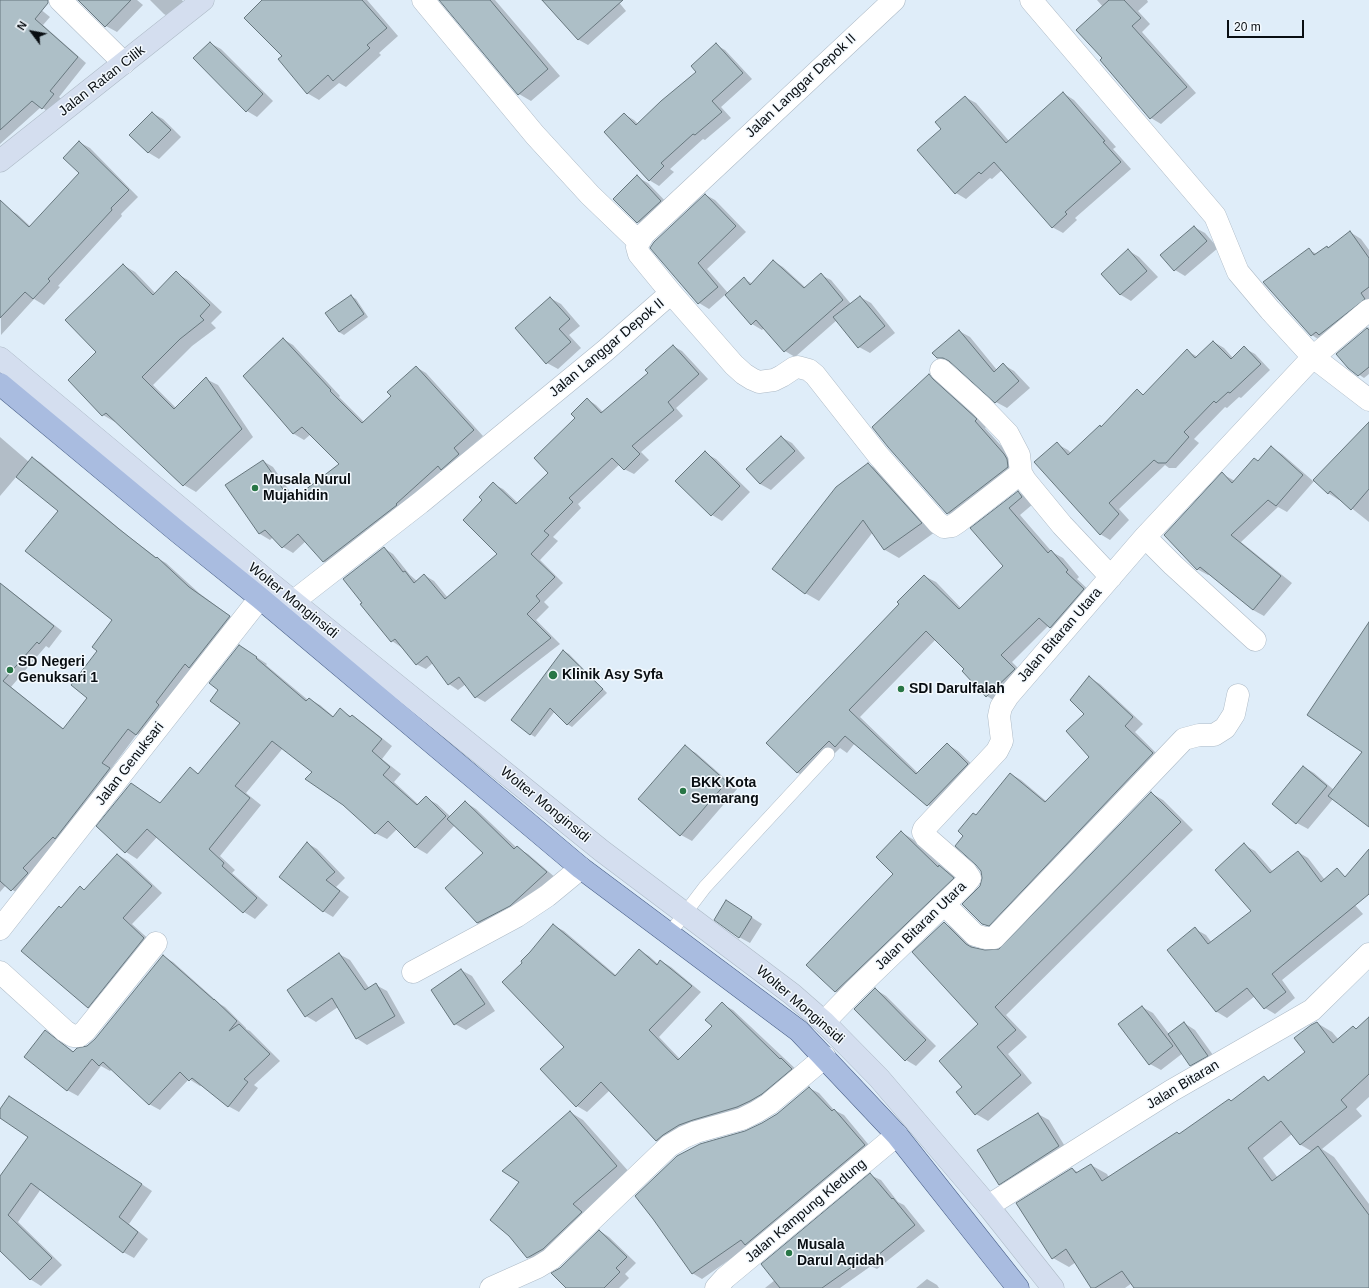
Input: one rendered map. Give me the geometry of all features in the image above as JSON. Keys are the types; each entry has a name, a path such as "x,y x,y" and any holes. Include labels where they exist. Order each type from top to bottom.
{"main road":[{"name":"Jalan Ratan Cilik","path":"0,161 203,0"},
{"name":"Wolter Monginsidi","path":"0,358 184,524 260,598 581,868 670,933 799,1031 897,1135 1018,1288"},
{"name":"Wolter Monginsidi","path":"0,384 184,524 264,578 602,851 689,907 792,994 829,1017 988,1206 1054,1288"}],"street":[{"path":"60,0 124,63"},
{"path":"423,0 535,136 590,195 639,242"},
{"name":"Jalan Langgar Depok II","path":"294,601 426,498 606,350 671,293 639,254 637,247 646,231 894,0"},
{"path":"1030,0 1215,216 1238,272 1270,310 1313,357 1369,400"},
{"path":"671,293 734,365 752,379 759,382 774,380 798,367 809,370 815,375 883,461 938,523 944,527 952,526 958,522 1021,473"},
{"name":"Jalan Bitaran Utara","path":"829,1017 970,878 966,872 924,834 924,829 997,751 1002,741 999,716 1001,708 1008,696 1145,537 1313,357 1369,310"},
{"path":"941,370 981,406 1008,434 1019,456 1021,473 1025,480 1062,525 1111,577"},
{"path":"1145,537 1173,565 1255,640"},
{"name":"Jalan Genuksari","path":"0,929 260,598"},
{"path":"944,904 975,935 985,938 994,938 1184,739 1199,735 1214,735 1225,728 1234,714 1238,695"},
{"path":"413,972 517,916 547,896 581,868"},
{"path":"2,979 65,1031 73,1036 79,1036 85,1031 156,943"},
{"name":"Jalan Bitaran","path":"988,1206 1171,1091 1312,1010 1369,954"},
{"path":"491,1288 526,1273 551,1259 669,1146 696,1132 742,1119 756,1112 769,1104 825,1057"},
{"name":"Jalan Kampung Kledung","path":"716,1288 731,1273 897,1135"}],"lane":[{"path":"670,933 705,887 828,754"}],"building":[{"path":"0,0 48,0 48,3 35,19 78,57 50,91 54,94 42,109 32,101 0,130"},
{"path":"78,0 131,0 105,27"},
{"path":"262,0 362,0 387,28 367,45 370,48 333,81 328,75 307,94 278,59 282,56 244,18"},
{"path":"439,0 490,0 548,69 518,95"},
{"path":"542,0 623,0 578,40"},
{"path":"1109,0 1124,0 1141,18 1132,26 1187,87 1150,119 1100,60 1102,58 1076,30"},
{"path":"210,42 263,94 246,112 193,58"},
{"path":"716,43 743,73 712,101 722,112 695,135 693,134 661,163 664,166 649,181 604,132 624,113 636,125 661,101 696,72 691,66"},
{"path":"1063,92 1121,162 1065,212 1067,214 1052,228 994,162 981,174 979,172 955,194 917,150 941,129 935,122 965,96 1006,143"},
{"path":"152,112 171,130 148,153 129,135"},
{"path":"79,141 129,190 48,279 50,281 33,299 25,292 0,318 0,200 29,227 79,173 63,158"},
{"path":"637,175 661,201 637,223 613,199"},
{"path":"705,194 736,226 698,263 718,287 698,304 650,248 654,242"},
{"path":"1194,226 1207,241 1174,271 1160,255"},
{"path":"1350,231 1369,258 1369,287 1361,293 1365,299 1319,335 1316,332 1311,336 1263,282 1309,248 1314,255 1327,246 1328,248"},
{"path":"1128,249 1147,271 1120,295 1101,274"},
{"path":"773,260 804,288 821,273 843,300 784,352 756,320 751,325 725,295 744,277 750,285"},
{"path":"123,264 153,295 176,271 210,305 200,316 204,320 180,339 142,377 174,409 206,377 242,429 183,486 106,413 102,416 68,380 96,352 65,320"},
{"path":"351,295 364,314 339,332 325,313"},
{"path":"860,296 885,326 858,348 833,317"},
{"path":"550,297 570,319 559,329 571,342 546,364 515,328"},
{"path":"1367,328 1369,330 1369,367 1358,376 1348,368 1336,354"},
{"path":"959,330 994,372 1003,363 1019,381 995,403 949,361 943,358 937,358 932,353"},
{"path":"283,338 331,390 330,391 362,423 391,396 387,392 416,366 474,430 454,448 459,454 441,470 438,466 396,504 397,505 323,562 298,534 282,548 265,530 259,534 225,485 263,460 287,495 292,491 296,497 339,464 302,427 293,434 243,376"},
{"path":"1213,341 1231,359 1244,346 1261,364 1230,393 1228,392 1216,403 1214,401 1184,432 1189,437 1166,463 1158,463 1154,460 1109,503 1119,514 1100,535 1034,462 1057,442 1068,455 1100,425 1101,427 1137,389 1143,395 1187,349 1195,358"},
{"path":"673,345 699,374 668,402 674,410 632,446 640,454 624,470 612,458 569,498 573,502 544,531 549,535 531,554 555,577 536,596 540,601 527,614 551,638 475,698 459,677 448,685 427,656 416,665 395,639 391,642 360,604 362,603 343,579 384,547 403,572 405,571 414,583 424,574 445,599 497,554 463,520 482,500 479,497 493,482 516,504 548,473 534,458 575,418 571,414 587,398 601,413 648,373 645,370"},
{"path":"929,374 977,419 975,421 1007,459 1008,467 947,514 872,427"},
{"path":"1369,422 1369,489 1351,510 1330,491 1328,494 1313,480"},
{"path":"781,436 795,451 760,484 746,469"},
{"path":"1271,446 1303,475 1276,506 1268,500 1231,535 1281,576 1253,610 1200,567 1197,570 1164,535 1222,472 1232,483 1254,458 1258,461"},
{"path":"705,451 740,486 711,516 675,481"},
{"path":"32,457 119,529 156,558 157,557 189,587 230,616 189,668 185,664 156,702 159,705 136,735 128,729 102,763 110,768 55,839 53,837 23,868 28,873 11,891 0,881 0,583 54,626 39,644 37,642 3,681 63,729 87,698 71,685 97,651 92,647 112,620 25,551 58,511 16,477"},
{"path":"868,463 922,523 884,550 863,520 805,594 772,569 836,487"},
{"path":"1018,491 1022,497 1009,508 1048,553 1051,550 1068,570 1066,572 1084,589 1050,628 1039,618 1001,655 1015,669 986,697 962,671 964,669 926,631 849,710 916,774 947,743 968,764 927,806 845,736 835,747 829,741 797,773 766,743 899,604 897,602 924,575 959,609 1003,566 970,528"},
{"path":"1369,622 1369,827 1328,796 1362,752 1307,715"},
{"path":"239,645 257,657 256,658 306,701 309,698 333,717 340,708 350,717 352,715 382,739 372,751 390,767 383,775 417,805 426,796 446,816 415,848 388,821 375,834 343,805 305,779 312,772 272,741 235,786 250,798 209,849 224,863 222,866 257,898 243,913 147,829 125,853 96,826 131,783 160,803 190,767 198,774 240,723 210,701 218,690 209,683"},
{"path":"563,650 603,689 567,725 550,708 530,735 511,720"},
{"path":"1089,676 1133,717 1125,726 1153,753 989,926 982,924 962,904 980,886 982,878 981,871 976,865 955,846 963,836 958,831 973,813 976,815 1010,773 1045,802 1089,757 1066,731 1084,714 1070,700"},
{"name":"BKK Kota Semarang","path":"685,745 727,782 680,836 638,799"},
{"path":"1303,766 1327,786 1296,824 1272,804"},
{"path":"1151,792 1181,822 995,1007 1016,1030 997,1047 1021,1075 975,1115 956,1092 962,1087 939,1061 978,1024 912,952 944,922 971,947 985,950 999,949"},
{"path":"465,801 514,849 517,846 547,872 510,906 477,923 445,888 483,853 447,819"},
{"path":"901,831 938,867 939,865 954,878 835,992 806,965 893,874 876,857"},
{"path":"307,842 335,872 326,880 340,891 323,912 279,877"},
{"path":"1244,843 1270,873 1298,851 1321,882 1337,868 1345,877 1369,849 1369,894 1272,974 1286,992 1264,1009 1247,988 1216,1012 1167,950 1195,927 1208,944 1251,911 1215,870"},
{"path":"117,854 152,886 123,918 144,938 88,1008 21,951 59,906 61,908 80,886 84,890"},
{"path":"726,900 752,917 739,938 714,920"},
{"path":"553,924 615,976 639,949 657,965 660,960 692,986 649,1030 678,1060 712,1026 705,1020 722,1002 792,1069 762,1094 750,1101 737,1107 679,1125 656,1141 601,1082 576,1107 540,1069 564,1047 502,982 522,963 521,961"},
{"path":"339,953 365,990 376,983 395,1016 356,1039 332,998 305,1017 287,990"},
{"path":"163,955 237,1021 229,1031 239,1024 270,1054 244,1079 248,1082 228,1107 192,1078 189,1081 180,1072 149,1105 103,1062 99,1066 92,1059 67,1091 24,1057 45,1030 73,1052 77,1048 87,1046 95,1039"},
{"path":"461,969 485,1004 454,1025 431,990"},
{"path":"875,988 926,1040 905,1061 854,1009"},
{"path":"1142,1006 1173,1046 1149,1065 1118,1024"},
{"path":"1369,1017 1369,1074 1341,1100 1347,1107 1300,1145 1281,1121 1248,1148 1272,1181 1318,1146 1369,1215 1369,1288 1134,1288 1122,1271 1095,1288 1091,1288 1066,1249 1052,1259 1016,1203 1072,1168 1076,1173 1091,1164 1102,1181 1177,1132 1179,1134 1229,1099 1231,1101 1264,1076 1268,1081 1305,1052 1294,1038 1311,1025 1317,1022 1333,1043 1353,1026 1356,1029"},
{"path":"1184,1022 1208,1056 1190,1066 1168,1034"},
{"path":"809,1087 832,1111 834,1109 865,1145 745,1245 741,1240 692,1274 635,1196 677,1156 700,1144 745,1131 762,1123 777,1114"},
{"path":"9,1096 142,1184 119,1217 138,1232 123,1253 31,1183 8,1215 52,1258 30,1280 0,1251 0,1176 28,1137 0,1118 0,1109"},
{"path":"570,1111 617,1166 573,1204 582,1212 543,1249 527,1258 509,1236 490,1220 519,1182 502,1171"},
{"path":"1038,1113 1059,1146 999,1185 977,1150"},
{"path":"870,1173 915,1225 867,1264 863,1259 822,1288 780,1288 761,1264"},
{"path":"599,1230 627,1257 616,1268 620,1272 604,1288 566,1288 551,1273 560,1268"}],"place":[{"name":"Musala Nurul Mujahidin","path":"255,488"},
{"name":"SD Negeri Genuksari 1","path":"10,670"},
{"name":"Klinik Asy Syfa","path":"553,675"},
{"name":"SDI Darulfalah","path":"901,689"},
{"name":"BKK Kota Semarang","path":"683,791"},
{"name":"Musala Darul Aqidah","path":"789,1253"}]}
